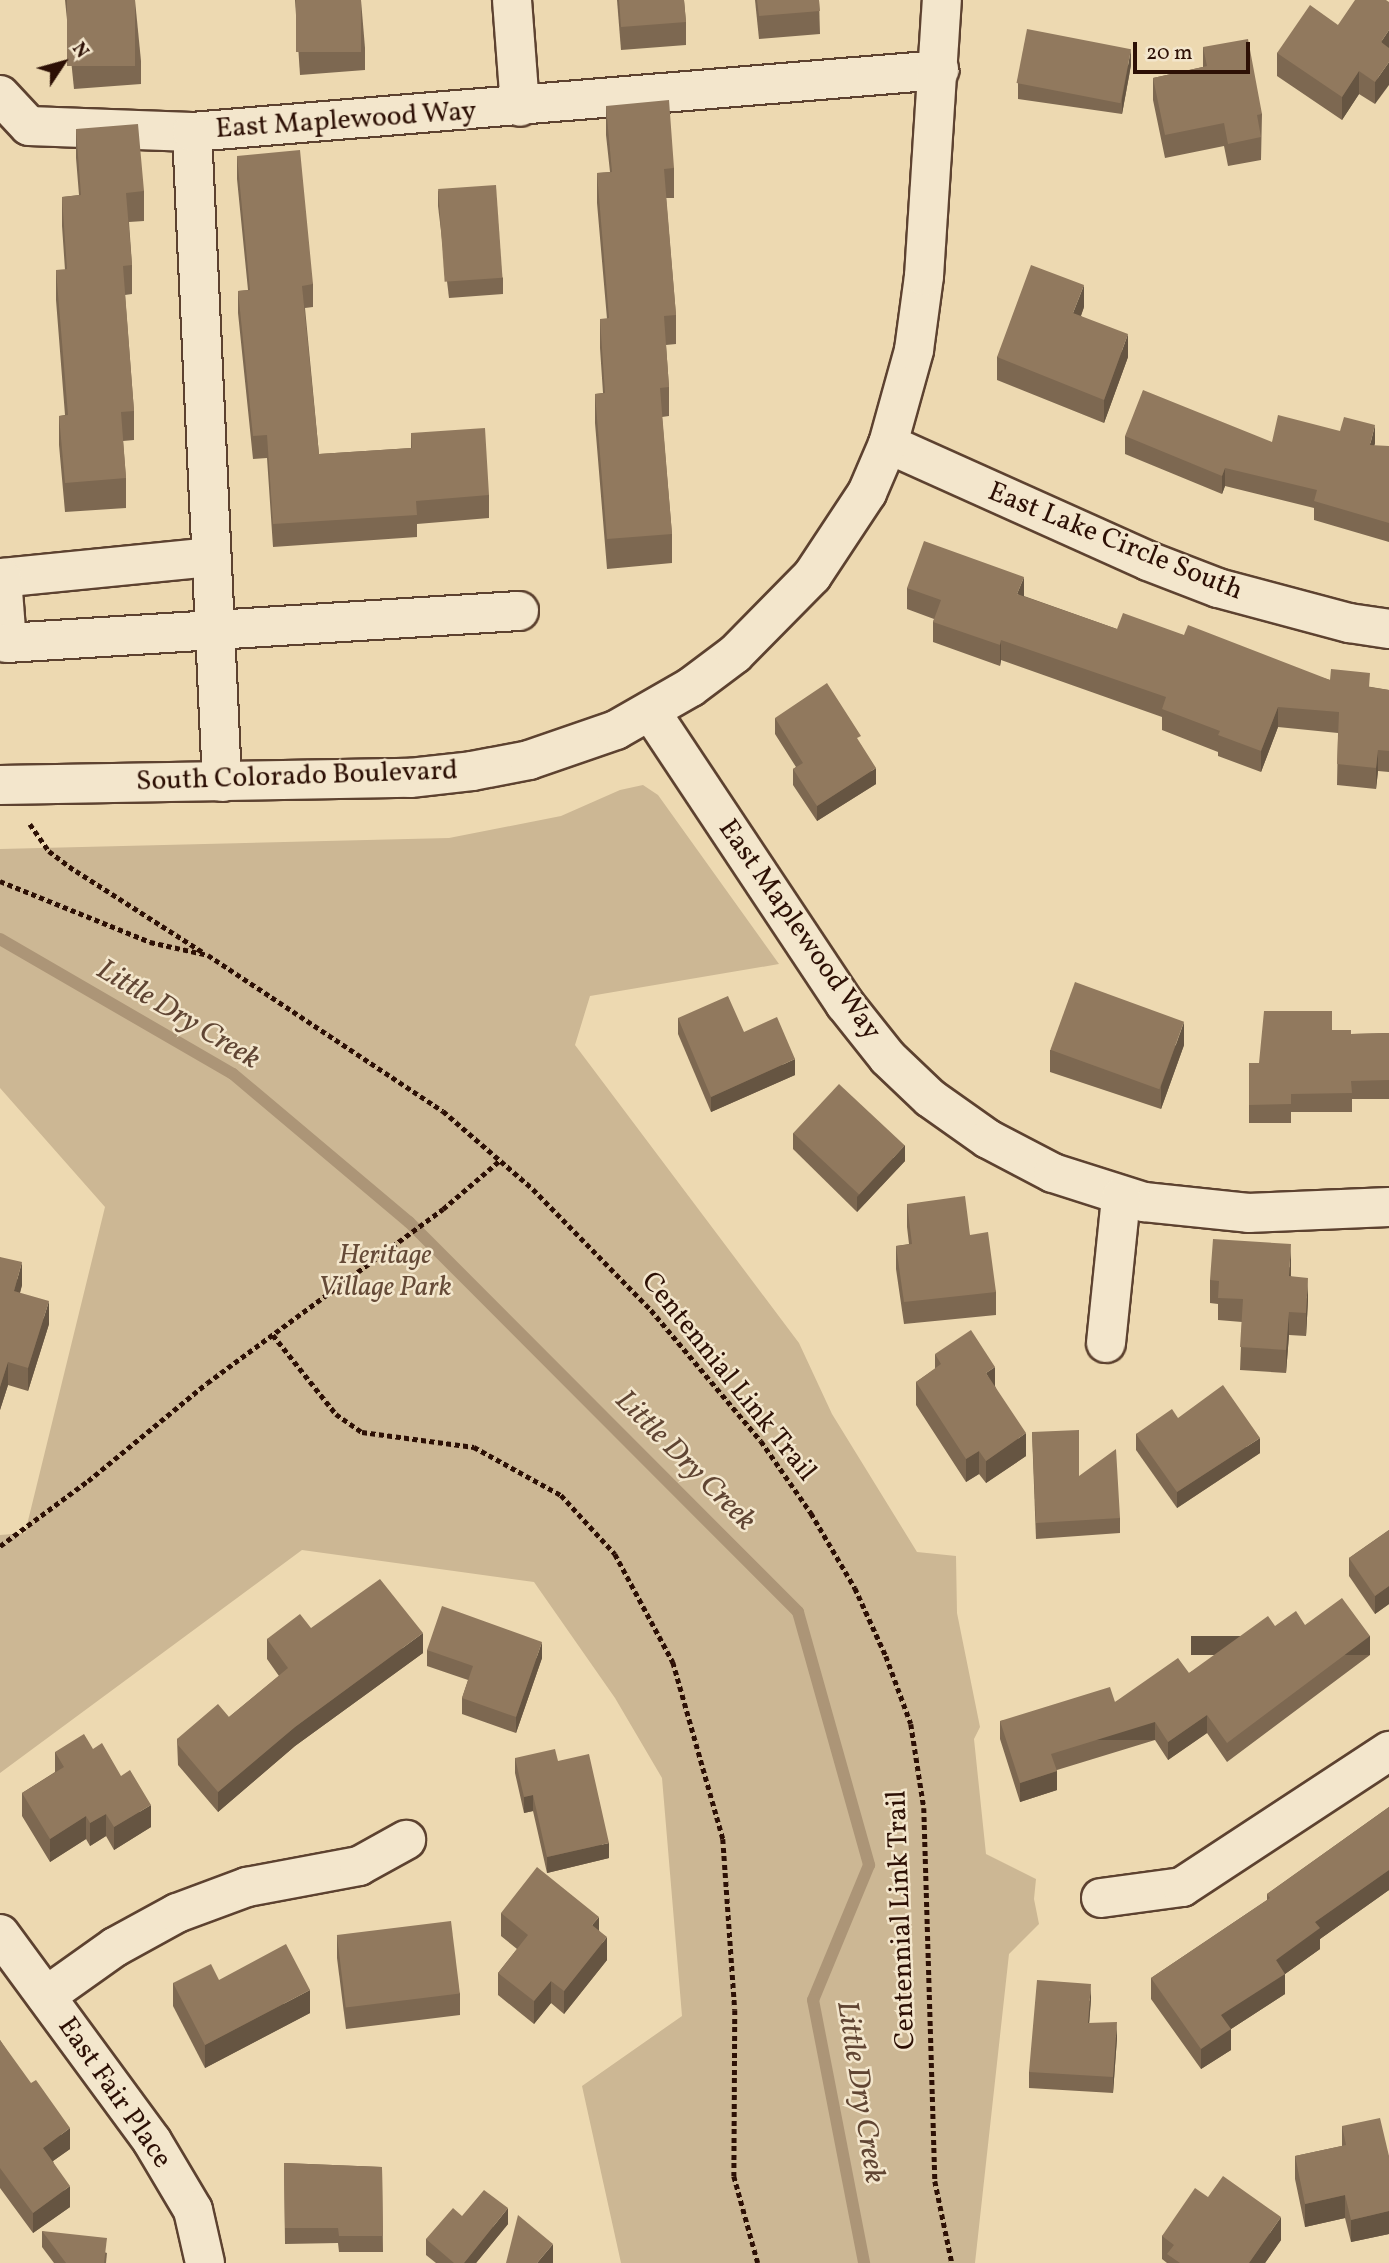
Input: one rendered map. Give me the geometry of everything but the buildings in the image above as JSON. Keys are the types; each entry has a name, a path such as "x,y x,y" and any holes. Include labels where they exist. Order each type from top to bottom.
{"street":[{"path":"512,0 520,107"},
{"name":"South Colorado Boulevard","path":"10,785 410,778 472,771 578,744 651,712 735,654 812,576 867,493 888,444 914,350 933,197 942,0"},
{"name":"East Maplewood Way","path":"222,782 192,132 520,107 939,70"},
{"path":"0,95 29,126 192,132"},
{"name":"East Lake Circle South","path":"888,444 1114,547 1219,588 1326,618 1389,629"},
{"path":"211,557 2,578 7,643 519,611"},
{"name":"East Maplewood Way","path":"651,712 845,1004 888,1058 930,1098 988,1139 1054,1173 1121,1197 1248,1213 1389,1207"},
{"path":"1106,1343 1121,1197"},
{"path":"1101,1898 1182,1887 1389,1751"},
{"path":"46,1996 115,1947 177,1913 247,1887 359,1866 406,1840"},
{"name":"East Fair Place","path":"0,1934 152,2141 193,2210 205,2263"}],"path":[{"path":"10,785 32,829 50,851 208,955"},
{"name":"Centennial Link Trail","path":"0,881 150,942 208,955 443,1111 586,1241 761,1441 855,1588 886,1656 911,1724 924,1808 935,2181 952,2263"},
{"path":"0,1546 273,1335 443,1209 499,1161"},
{"path":"273,1335 336,1415 362,1432 474,1447 561,1495 615,1554 666,1650 723,1839 735,2010 734,2176 758,2263"}],"green space":[{"name":"Heritage Village Park","path":"643,785 658,795 779,964 590,996 575,1045 799,1343 832,1414 917,1552 956,1556 957,1613 980,1727 974,1739 986,1854 1036,1879 1034,1899 1039,1924 1009,1954 975,2263 621,2263 582,2086 682,2016 662,1778 615,1698 534,1582 302,1550 0,1773 0,1535 25,1533 105,1207 0,1088 0,849 449,838 561,816 620,790"}],"waterway":[{"name":"Little Dry Creek","path":"0,939 233,1074 409,1222 798,1612 869,1865 813,2000 864,2263"}]}
